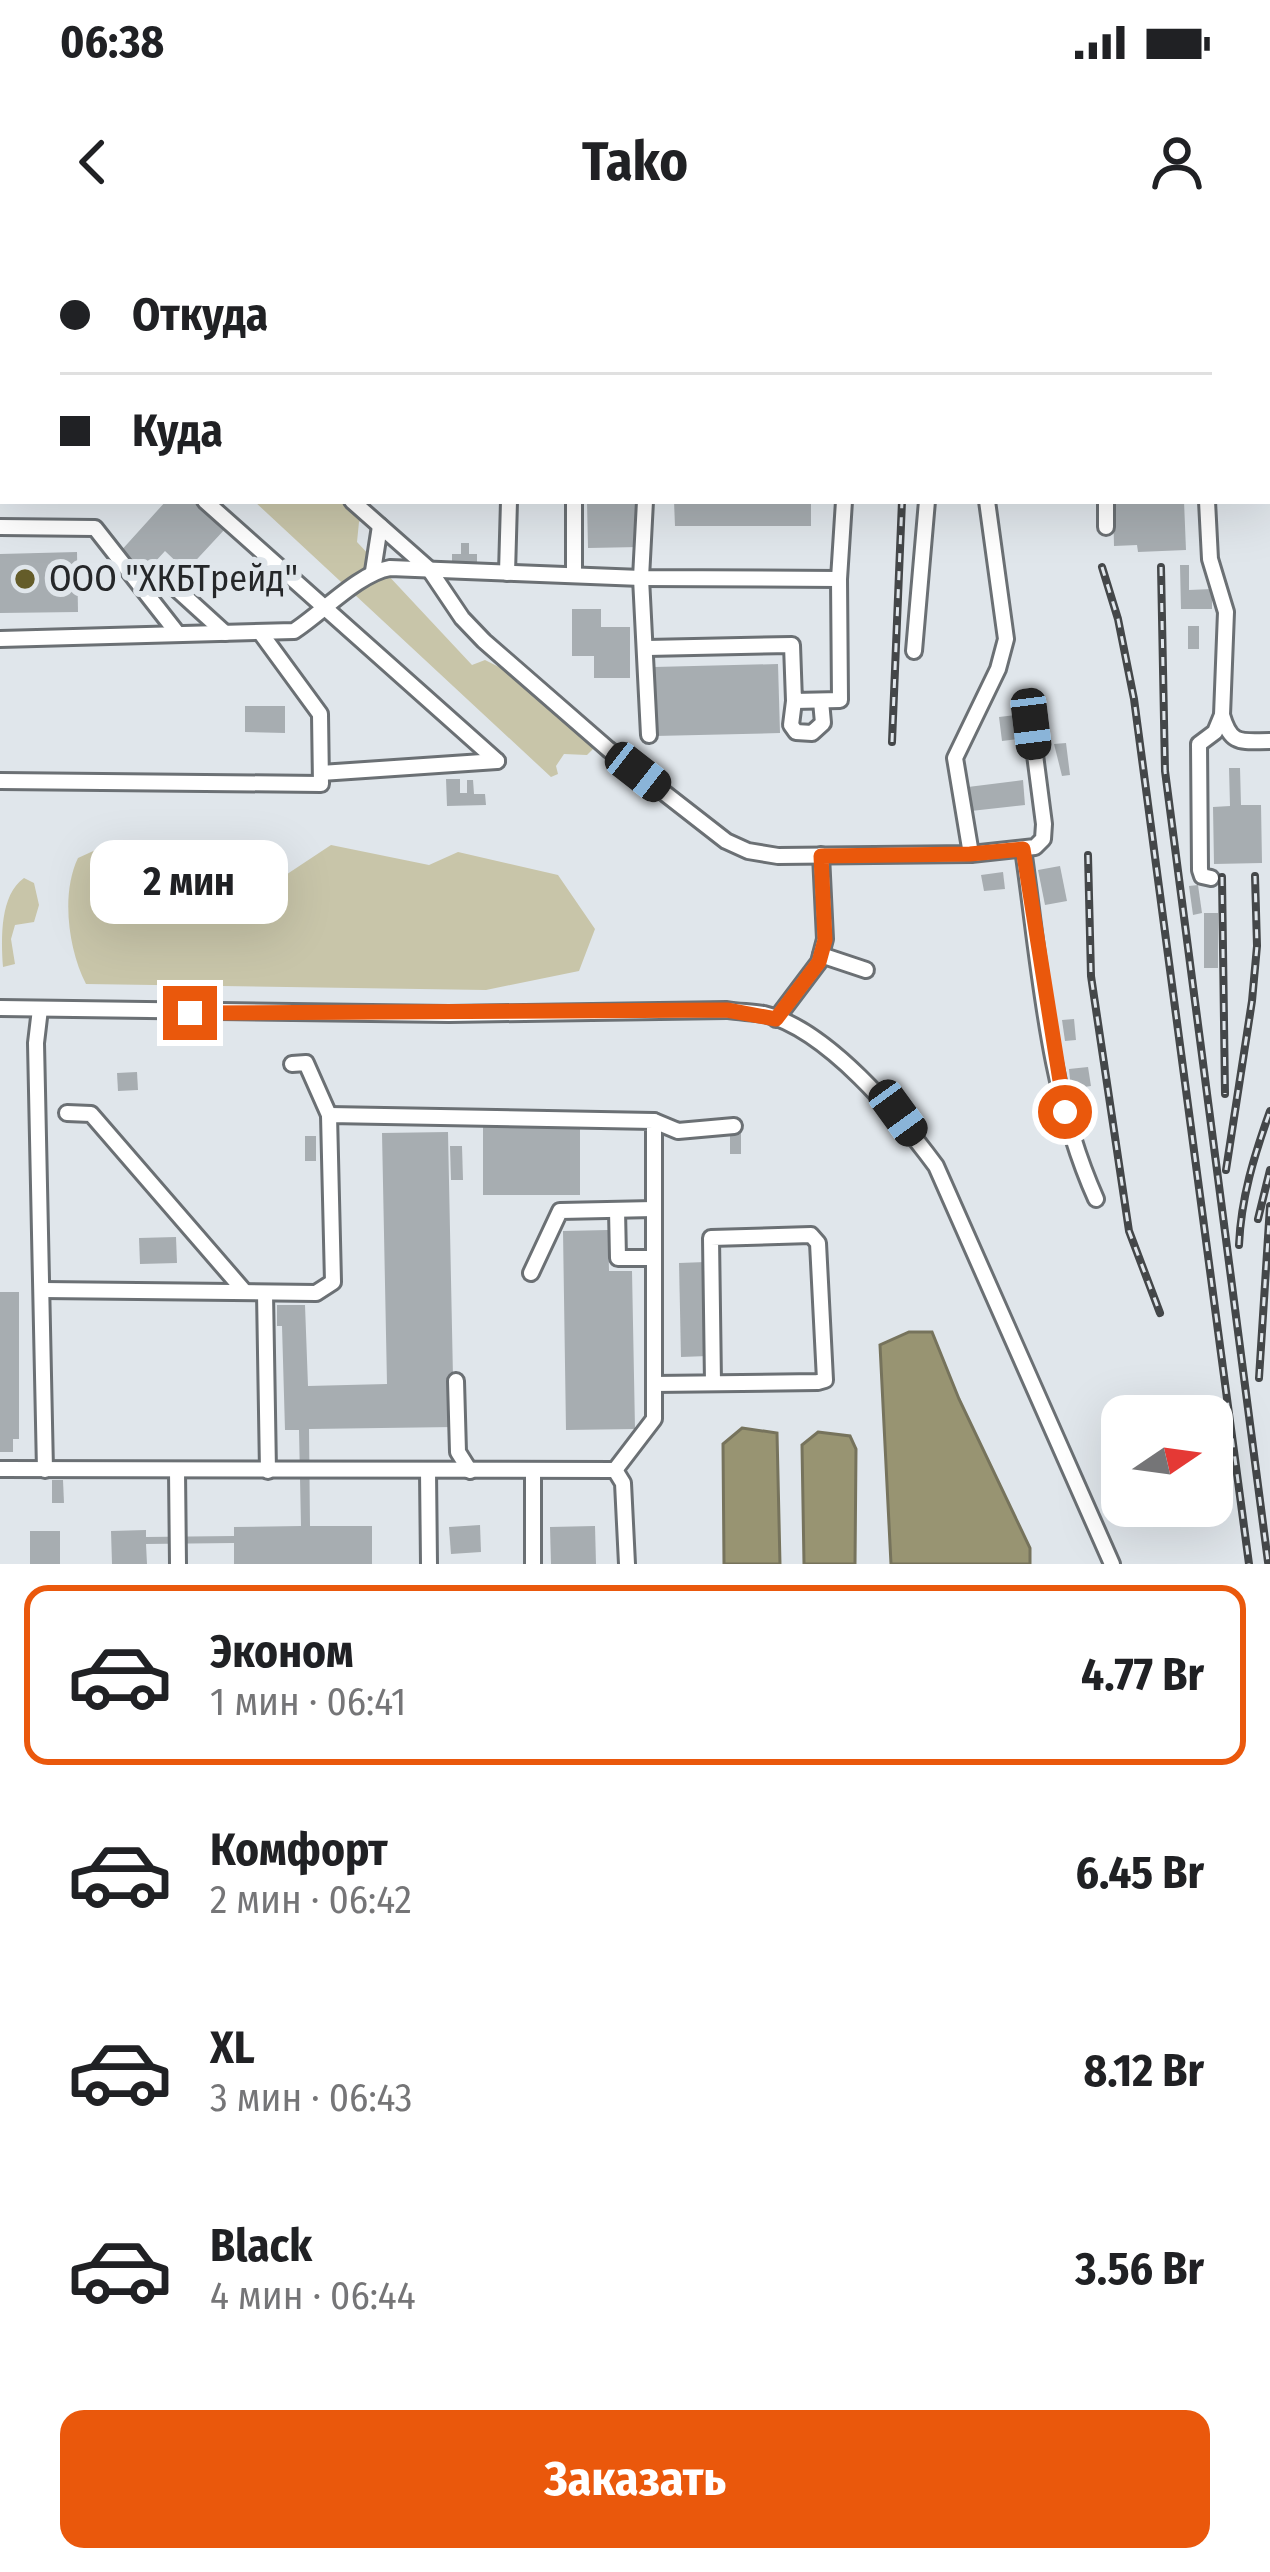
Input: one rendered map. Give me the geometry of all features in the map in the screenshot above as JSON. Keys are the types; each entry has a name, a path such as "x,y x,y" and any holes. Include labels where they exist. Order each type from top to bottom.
{"lane":[{"path":"208,504 497,761 321,773"},
{"path":"355,504 429,569 484,641 608,749 726,841 778,856 970,854 1036,847 1043,838 1031,724"},
{"path":"507,573 508,504"},
{"path":"574,504 574,575"},
{"path":"645,504 641,578 649,735"},
{"path":"794,701 840,700 844,504"},
{"path":"914,651 927,504"},
{"path":"970,854 955,758 998,669 1006,639 987,504"},
{"path":"1106,504 1106,527"},
{"path":"1207,504 1210,559 1226,613 1222,715 1227,734 1239,742 1270,741"},
{"path":"373,571 380,526"},
{"path":"0,527 95,528 178,634"},
{"path":"0,639 294,631 373,571 839,579"},
{"path":"158,573 225,633"},
{"path":"0,781 322,784 320,714 260,632"},
{"path":"647,648 792,645 791,725 796,732 812,733 823,723 821,700"},
{"path":"1210,878 1202,877 1200,870 1199,744 1215,732 1222,715"},
{"path":"1023,849 1054,1061 1081,1166 1096,1199"},
{"path":"776,1019 821,955 825,940 821,856"},
{"path":"821,955 866,970"},
{"path":"0,1008 426,1014 727,1010 776,1019 801,1032 898,1113 936,1166 1112,1564"},
{"path":"40,1009 36,1043 45,1469"},
{"path":"44,1290 316,1293 333,1282 328,1114 306,1063 292,1064"},
{"path":"67,1114 91,1114 245,1292"},
{"path":"328,1114 653,1121 678,1131 734,1126"},
{"path":"614,1471 654,1419 653,1121"},
{"path":"531,1273 560,1211 654,1209"},
{"path":"617,1210 618,1258 654,1258"},
{"path":"654,1384 818,1382 825,1380 818,1243 812,1235 711,1238 713,1383"},
{"path":"265,1293 268,1471"},
{"path":"456,1381 458,1452 470,1471"},
{"path":"0,1469 614,1471"},
{"path":"177,1471 178,1564"},
{"path":"428,1471 429,1564"},
{"path":"533,1471 533,1564"},
{"path":"614,1471 623,1484 627,1564"}],"shaded area":[{"path":"257,504 368,504 373,508 359,522 357,542 472,665 485,660 519,677 595,747 587,755 564,754 556,766 558,774 551,777"},
{"path":"331,845 429,865 458,852 558,875 595,929 579,971 486,990 86,984 69,921 70,888 78,858 102,847 161,867 239,906"},
{"path":"24,878 34,883 39,905 34,922 15,925 11,939 15,964 3,967 6,906"},
{"path":"909,1332 932,1332 1030,1548 1030,1564 891,1564 880,1345"},
{"path":"742,1428 777,1433 780,1564 724,1564 723,1444"},
{"path":"818,1432 850,1436 856,1449 855,1564 804,1564 802,1445"}],"building":[{"path":"163,504 197,504 225,529 186,571 165,551 143,575 119,553"},
{"path":"587,504 638,504 639,547 588,548"},
{"path":"674,504 811,504 811,526 675,526"},
{"path":"1113,504 1184,504 1186,550 1138,552 1137,545 1114,546"},
{"path":"461,543 469,543 469,554 477,554 477,563 452,564 452,554 461,554"},
{"path":"77,552 78,612 0,613 0,554"},
{"path":"1180,565 1189,565 1189,590 1212,589 1212,609 1181,609"},
{"path":"572,609 601,609 601,627 630,627 630,678 594,678 594,656 572,656"},
{"path":"1188,626 1199,626 1199,649 1188,649"},
{"path":"778,664 780,733 655,736 654,667"},
{"path":"245,706 285,706 285,733 245,732"},
{"path":"1023,714 1026,738 1002,741 999,717"},
{"path":"1066,743 1070,775 1062,776 1054,744"},
{"path":"1229,768 1240,768 1241,805 1261,805 1262,863 1214,864 1213,807 1230,806"},
{"path":"446,779 460,779 460,793 467,793 467,780 473,780 474,794 485,794 486,805 447,806"},
{"path":"1023,780 1025,805 971,811 968,787"},
{"path":"1060,866 1067,901 1045,905 1038,870"},
{"path":"1003,872 1005,889 984,891 981,875"},
{"path":"1198,885 1202,913 1193,915 1189,886"},
{"path":"1204,913 1218,913 1218,968 1204,968"},
{"path":"1074,1019 1076,1040 1065,1041 1062,1020"},
{"path":"1088,1067 1091,1086 1071,1089 1069,1069"},
{"path":"137,1072 138,1090 118,1091 117,1073"},
{"path":"580,1125 580,1195 483,1195 483,1126"},
{"path":"730,1130 741,1130 741,1154 730,1154"},
{"path":"448,1132 454,1427 309,1429 310,1526 372,1526 372,1564 234,1564 234,1543 146,1544 147,1564 112,1564 111,1531 146,1530 146,1537 234,1536 234,1527 301,1526 299,1430 285,1430 282,1326 277,1326 277,1305 305,1305 308,1386 387,1384 382,1133"},
{"path":"305,1136 316,1136 316,1161 305,1161"},
{"path":"450,1146 462,1146 463,1180 451,1180"},
{"path":"608,1230 609,1271 632,1271 635,1429 566,1430 563,1231"},
{"path":"176,1237 177,1263 140,1264 139,1238"},
{"path":"706,1262 708,1356 681,1357 679,1263"},
{"path":"0,1292 19,1292 19,1439 13,1439 13,1452 0,1452"},
{"path":"52,1480 63,1480 64,1503 52,1503"},
{"path":"480,1525 481,1552 451,1554 449,1527"},
{"path":"595,1526 596,1564 551,1564 550,1527"},
{"path":"30,1531 60,1531 60,1564 30,1564"}],"railway":[{"path":"892,742 902,504"},
{"path":"1102,567 1134,699 1249,1564"},
{"path":"1161,567 1165,771 1268,1562"},
{"path":"1088,855 1091,976 1129,1231 1160,1313"},
{"path":"1226,1170 1252,1001 1257,946 1255,876"},
{"path":"1222,877 1225,1094"},
{"path":"1239,1245 1249,1177 1270,1111"},
{"path":"1258,1219 1270,1170"},
{"path":"1259,1378 1270,1206"}],"place":[{"name":"ООО \"ХКБТрейд\"","path":"25,579"}],"route":[{"path":"190,1013 727,1010 776,1019 819,962 825,940 821,856 1023,849 1065,1112"}]}
